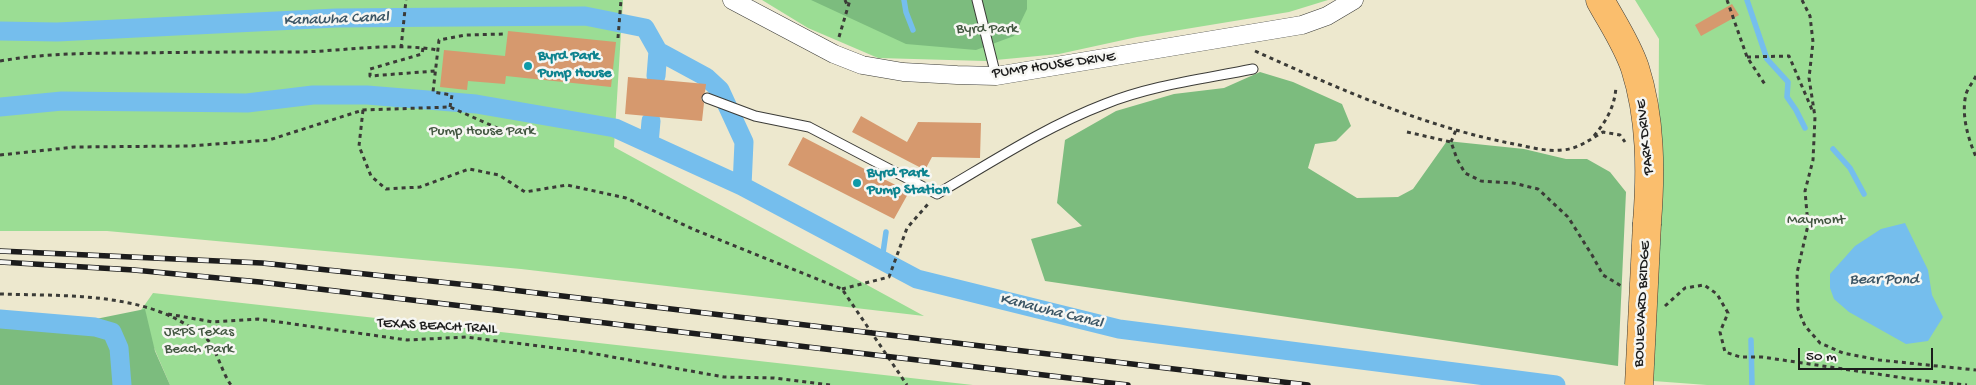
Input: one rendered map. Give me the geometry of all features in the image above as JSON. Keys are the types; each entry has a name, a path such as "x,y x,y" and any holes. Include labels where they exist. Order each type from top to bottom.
{"main road":[{"name":"PARK DRIVE","path":"1600,0 1634,68 1645,109 1650,181 1647,223"},
{"name":"BOULEVARD BRIDGE","path":"1639,385 1647,223"}],"street":[{"name":"PUMP HOUSE DRIVE","path":"732,0 834,54 862,65 903,72 996,76 1302,25 1327,16 1354,0"}],"lane":[{"path":"977,0 996,76"},
{"path":"707,98 755,116 809,127 937,194 1051,127 1106,103 1159,88 1253,69"}],"path":[{"path":"401,48 406,0"},
{"path":"618,38 621,0"},
{"path":"845,0 848,8"},
{"path":"834,54 850,0"},
{"path":"1727,0 1748,57 1766,86"},
{"path":"1802,0 1810,16 1813,42 1809,78 1816,116 1813,160 1805,191 1808,224 1797,273 1798,309 1805,326 1820,344 1843,353 1879,360 1975,369"},
{"path":"450,108 452,95 433,92 439,40 466,35 505,34"},
{"path":"1224,38 1353,94 1436,125 1486,138 1544,150 1560,151 1578,148 1603,132 1610,132 1620,135 1628,147"},
{"path":"0,61 24,57 110,53 304,52 401,48 437,50"},
{"path":"423,48 422,54 370,69 370,76 436,71"},
{"path":"1748,57 1789,56 1816,116"},
{"path":"1976,76 1966,93 1964,115 1976,157"},
{"path":"1592,138 1605,122 1613,105 1616,85"},
{"path":"0,155 75,147 190,146 269,140 363,110 450,108 513,134"},
{"path":"363,110 359,146 371,176 386,189 420,186 469,169 499,176 525,192 567,185 626,198 695,230 842,289 907,385"},
{"path":"1456,130 1451,142 1465,174 1481,181 1512,183 1538,189 1568,216 1603,275 1629,290"},
{"path":"1407,132 1451,142"},
{"path":"842,289 889,277 907,228 937,194"},
{"path":"1664,306 1685,288 1704,285 1717,294 1728,313 1720,332 1725,352 1740,357 1762,357 1918,380 1967,385"},
{"path":"0,294 86,298 124,302 145,306 168,314 206,338 231,385"},
{"name":"TEXAS BEACH TRAIL","path":"168,314 213,322 258,319 407,340 466,337 579,351 724,377 774,378 830,385"}],"green space":[{"name":"Pump House Park","path":"0,0 623,0 614,147 924,316 521,269 107,231 0,231"},
{"name":"Byrd Park","path":"762,0 1328,0 1289,12 1137,37 1059,54 985,61 878,58 808,28"},
{"path":"811,0 1027,0 1027,9 1014,36 976,50 906,44"},
{"name":"Maymont","path":"1635,0 1976,0 1976,385 1707,385 1640,380 1658,191 1659,39"},
{"path":"1260,72 1293,82 1342,104 1351,126 1336,141 1315,144 1308,168 1357,198 1398,197 1413,189 1447,141 1524,149 1566,159 1587,159 1610,172 1626,192 1618,366 1045,281 1031,239 1082,226 1057,203 1065,140 1116,111 1174,94 1224,88"},
{"name":"JRPS Texas Beach Park","path":"153,293 973,385 170,385 139,313"},
{"path":"145,309 155,351 170,385 0,385 0,319 71,324"}],"water":[{"name":"Bear Pond","path":"1905,223 1928,270 1932,295 1943,317 1928,341 1906,344 1849,312 1834,299 1830,288 1830,274 1855,246 1881,229"}],"building":[{"path":"1732,4 1739,15 1701,36 1695,25"},
{"name":"Byrd Park Pump House","path":"508,31 616,42 611,87 506,76 505,84 468,81 467,90 440,87 444,50 505,56"},
{"path":"628,77 706,84 705,92 701,99 704,103 702,121 625,114"},
{"path":"861,116 907,142 918,122 981,123 980,158 932,157 925,170 852,132"},
{"name":"Byrd Park Pump Station","path":"803,137 909,192 894,219 788,165"}],"waterway":[{"path":"904,0 906,12 913,30"},
{"path":"1747,0 1767,59 1788,82 1787,97 1805,128"},
{"name":"Kanawha Canal","path":"0,31 57,32 336,18 585,16 645,28 658,51 706,77 720,90 744,142 742,186 917,279 1119,329 1556,385"},
{"name":"Kanawha Canal","path":"656,76 658,51"},
{"path":"0,107 62,101 247,103 313,95 367,95 476,104 615,128 742,186"},
{"name":"Kanawha Canal","path":"649,144 651,121"},
{"path":"1833,149 1850,168 1864,194"},
{"path":"882,260 886,232"},
{"path":"0,319 95,327 112,332 119,348 122,385"},
{"path":"1751,340 1752,385"}],"railway":[{"path":"0,251 262,263 487,287 1308,385"},
{"path":"0,262 134,270 260,282 1128,385"}],"place":[{"name":"Byrd Park Pump House","path":"528,66"},
{"name":"Byrd Park Pump Station","path":"857,183"}]}
